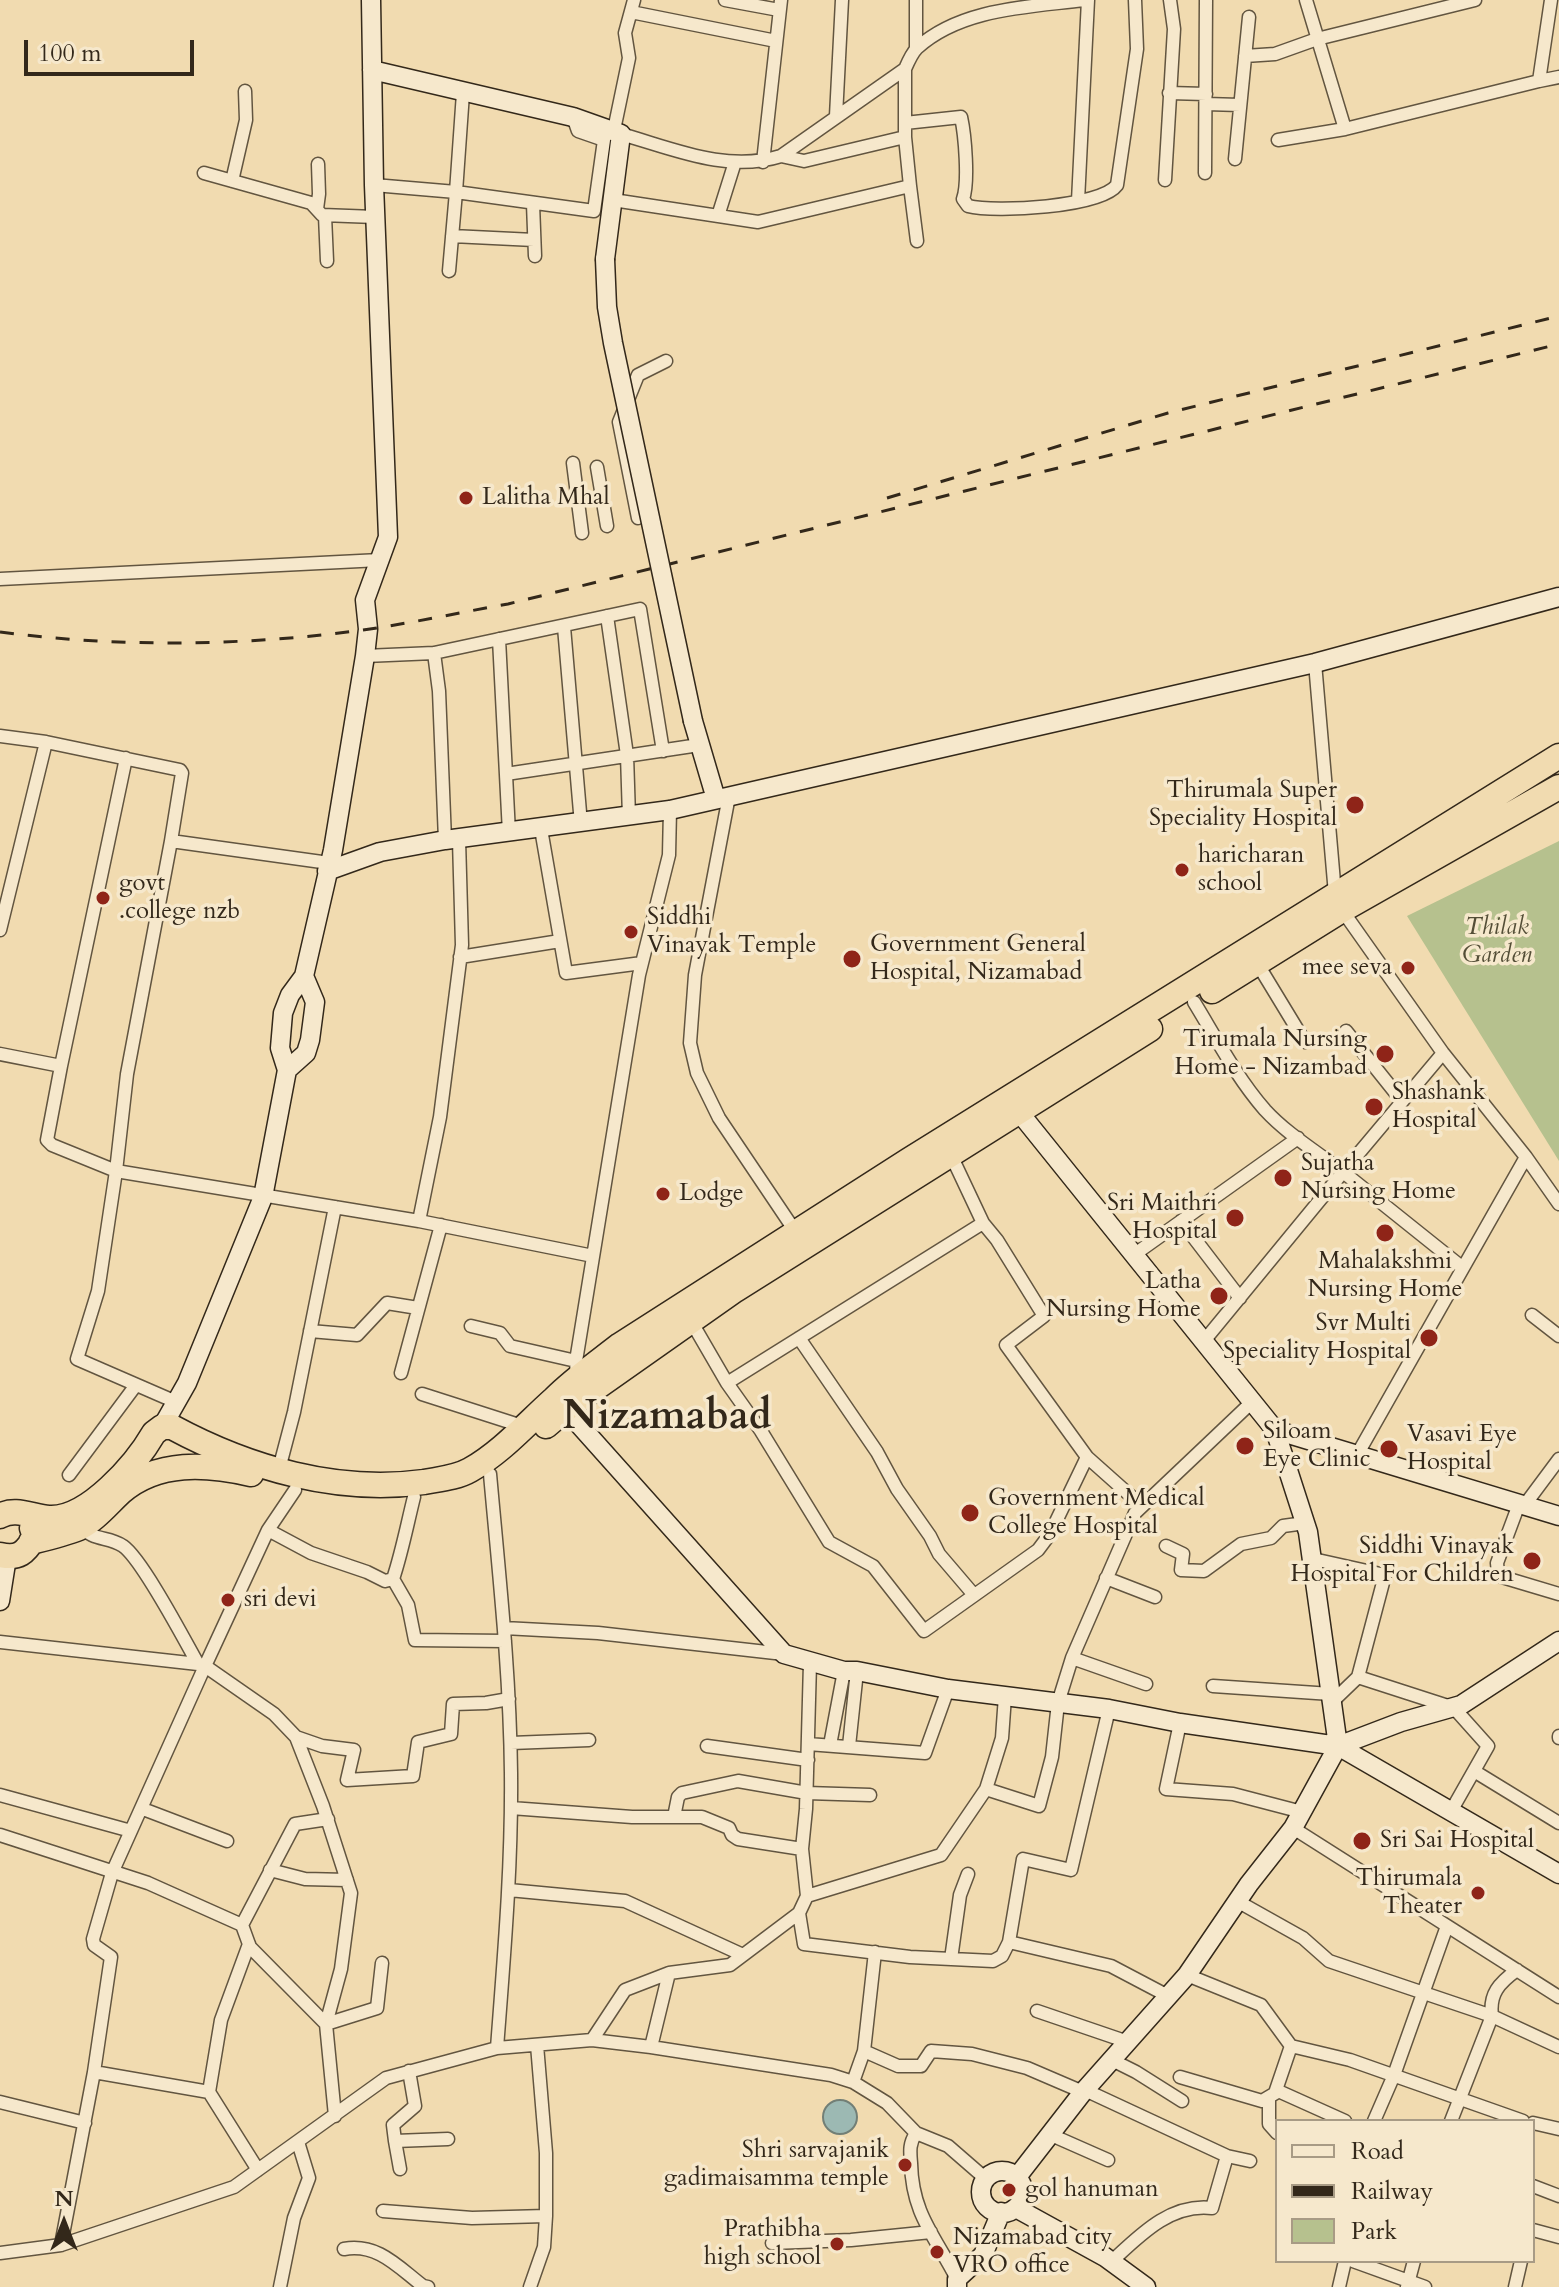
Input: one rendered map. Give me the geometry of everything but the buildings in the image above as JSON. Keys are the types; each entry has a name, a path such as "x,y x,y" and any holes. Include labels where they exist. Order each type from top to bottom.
{"highway":[{"path":"166,1434 321,1482 374,1486 453,1478 487,1460 620,1345 795,1231 1338,902 1559,756"},
{"path":"166,1434 149,1451 153,1460 170,1468 225,1468 329,1497 414,1497 461,1489 490,1474 570,1389 691,1321 950,1153 1257,963 1338,902 1559,787"},
{"path":"31,1542 76,1522 148,1475 180,1465 187,1458 190,1448 166,1434"},
{"path":"76,1522 166,1434"},
{"path":"11,1511 76,1522"},
{"path":"4,1556 17,1557 24,1553 35,1537 31,1523 11,1511"}],"street":[{"path":"166,1434 176,1402 187,1383 263,1197 287,1070 280,1048 283,1013 290,995 304,976 328,867 365,656 368,629 365,600 388,537 375,217 371,0"},
{"path":"725,0 780,5 763,162"},
{"path":"836,116 842,0"},
{"path":"372,70 573,117 716,162 763,162 781,156 905,69 916,49 916,0"},
{"path":"916,49 971,18 1009,9 1086,0 1078,201"},
{"path":"781,156 804,161 905,130 961,117 963,199 968,206 1020,208 1078,201 1107,193 1117,185 1137,49 1135,0"},
{"path":"1165,180 1174,29 1170,0"},
{"path":"1205,173 1206,0"},
{"path":"1306,0 1345,129"},
{"path":"1245,56 1275,54 1317,39 1475,0"},
{"path":"1539,81 1553,28 1551,0"},
{"path":"776,41 633,6 625,33 629,58 605,259 607,307 613,343 693,721 699,745 723,798 695,975 690,1043 697,1073 719,1118 795,1231"},
{"path":"1235,159 1249,17"},
{"path":"905,69 905,130 917,241"},
{"path":"1278,140 1345,129 1559,77"},
{"path":"232,181 246,120 245,91"},
{"path":"449,271 463,93"},
{"path":"1169,93 1240,105"},
{"path":"374,185 456,192 592,213 595,210 604,140 578,131 573,117"},
{"path":"718,216 735,162"},
{"path":"318,164 327,261"},
{"path":"204,173 311,203 321,213 375,217"},
{"path":"613,200 758,222 910,186"},
{"path":"533,204 535,256"},
{"path":"452,236 534,240"},
{"path":"638,518 619,422 638,375 666,361"},
{"path":"573,463 582,533"},
{"path":"597,467 607,526"},
{"path":"0,579 380,560"},
{"path":"171,841 328,867 380,852 452,840 670,810 1315,663 1559,597"},
{"path":"365,656 434,653 640,609 663,751"},
{"path":"607,616 627,755 629,817"},
{"path":"564,627 581,824"},
{"path":"499,639 509,833"},
{"path":"419,1221 440,1117 460,957 434,653"},
{"path":"1315,663 1338,902 1443,1053 1526,1157 1559,1204"},
{"path":"0,736 126,758 178,769 182,773 127,1074 98,1291 77,1357 176,1402"},
{"path":"0,929 46,742"},
{"path":"506,774 699,745"},
{"path":"126,758 47,1140 52,1145 116,1171 419,1221 593,1256"},
{"path":"570,1389 642,963 669,855 670,810"},
{"path":"541,829 566,973 642,963"},
{"path":"0,878 13,882"},
{"path":"460,957 560,941"},
{"path":"1257,963 1305,1042"},
{"path":"287,1070 306,1053 310,1040 315,1002 304,976"},
{"path":"1194,1002 1251,1093 1275,1120 1463,1268"},
{"path":"1346,1031 1402,1101"},
{"path":"1204,1341 1443,1053"},
{"path":"0,1054 61,1066"},
{"path":"1017,2177 1084,2091 1187,1975 1297,1820 1338,1746 1313,1559 1305,1523 1275,1430 1019,1112"},
{"path":"1135,1254 1298,1138"},
{"path":"950,1153 983,1223 1044,1316 1006,1345 1087,1457 1142,1506"},
{"path":"1357,1455 1526,1157"},
{"path":"279,1469 294,1412 335,1207"},
{"path":"1181,1221 1240,1298"},
{"path":"727,1383 983,1223"},
{"path":"401,1373 441,1225"},
{"path":"310,1331 351,1336 360,1333 387,1303 418,1308"},
{"path":"1532,1315 1559,1336"},
{"path":"691,1321 829,1542 873,1566 924,1631 1038,1550 1050,1534 1087,1457"},
{"path":"471,1326 500,1333 510,1346 570,1389 784,1654"},
{"path":"799,1338 877,1452 939,1554 974,1595"},
{"path":"69,1475 136,1385"},
{"path":"422,1394 525,1427"},
{"path":"986,1789 1039,1806 1052,1757 1058,1703 1072,1658 1135,1513 1252,1402"},
{"path":"1275,1430 1559,1516"},
{"path":"1559,1459 1522,1505 1497,1563 1498,1573 1502,1577 1559,1594"},
{"path":"490,1474 505,1634 511,1743 509,1890 497,2048"},
{"path":"61,2245 94,2072 111,1957 94,1945 93,1939 112,1873 143,1809 201,1665 268,1530 295,1490"},
{"path":"414,1497 404,1534 405,1543 393,1579 408,1605 415,1640 505,1634 598,1633 784,1654 810,1663 948,1689 1109,1709 1180,1723 1338,1746 1559,1874"},
{"path":"76,1522 92,1537 123,1546 145,1574 201,1665 274,1714 296,1737 303,1750 351,1893 341,1969 326,2024 335,2116"},
{"path":"1166,1546 1183,1554 1181,1570 1204,1571 1241,1544 1271,1538 1283,1526 1305,1523"},
{"path":"268,1530 311,1553 385,1581 393,1579"},
{"path":"0,1601 4,1556"},
{"path":"1213,1686 1332,1698 1358,1677 1385,1575 1313,1559"},
{"path":"1106,1578 1155,1597"},
{"path":"1338,1746 1401,1722 1461,1705 1559,1641"},
{"path":"0,1642 201,1665"},
{"path":"1072,1658 1146,1684"},
{"path":"592,2040 625,1990 669,1973 730,1965 799,1913 807,1896 802,1849 807,1793 810,1663"},
{"path":"830,1745 851,1671"},
{"path":"849,1746 851,1671"},
{"path":"1358,1677 1454,1708 1488,1746 1450,1813"},
{"path":"808,1744 925,1753 948,1689"},
{"path":"807,1896 941,1855 986,1789 1002,1738 1005,1696"},
{"path":"296,1737 322,1746 354,1750 347,1780 413,1776 418,1742 451,1734 453,1704 509,1699"},
{"path":"799,1913 804,1944 951,1959 996,1960 1002,1956 1009,1942 1023,1859 1071,1870 1109,1709"},
{"path":"1180,1723 1166,1789 1233,1794 1297,1820 1447,1926 1559,1997"},
{"path":"511,1743 589,1740"},
{"path":"707,1746 808,1760"},
{"path":"1474,1771 1559,1823"},
{"path":"674,1817 678,1797 682,1793 735,1781 807,1793 870,1795"},
{"path":"0,1795 131,1831"},
{"path":"511,1808 564,1810 595,1815 702,1817 729,1828 738,1839 802,1849"},
{"path":"143,1809 227,1841"},
{"path":"242,1925 295,1824 328,1819"},
{"path":"0,1835 148,1883 242,1925 249,1944 326,2024"},
{"path":"270,1870 303,1878 347,1880"},
{"path":"951,1959 960,1895 968,1874"},
{"path":"509,1890 625,1901 743,1955"},
{"path":"1237,1901 1303,1938 1329,1961 1492,2016 1559,2047"},
{"path":"1375,2119 1394,2075 1447,1926"},
{"path":"1009,1942 1111,1966 1168,1996"},
{"path":"249,1944 221,2020 209,2092 258,2170"},
{"path":"853,2082 864,2051 875,1952"},
{"path":"326,2024 377,2008 382,1963"},
{"path":"1452,2119 1492,2016 1490,2002 1503,1980 1517,1970"},
{"path":"651,2047 669,1973"},
{"path":"1187,1975 1261,2005 1291,2046 1350,2060 1518,2119"},
{"path":"1037,2011 1128,2042"},
{"path":"0,2253 61,2245 234,2187 386,2078 497,2048 592,2040 818,2072 853,2082 887,2103 916,2133 948,2146 986,2179"},
{"path":"530,2287 544,2247 546,2216 546,2153 537,2045"},
{"path":"1275,2131 1269,2124 1274,2095 1291,2046"},
{"path":"864,2051 898,2066 921,2066 931,2051 972,2054 1027,2068 1227,2156 1250,2161"},
{"path":"1112,2060 1182,2101"},
{"path":"400,2169 393,2125 415,2106 409,2071"},
{"path":"94,2072 209,2092"},
{"path":"1180,2077 1262,2101 1274,2095 1340,2119"},
{"path":"0,2102 85,2123"},
{"path":"1535,2123 1559,2129"},
{"path":"916,2133 910,2143 911,2182 918,2211 957,2283 983,2255 1008,2210 1023,2196 1021,2182 1004,2171 986,2179 981,2192 990,2209 1008,2210 1111,2262 1146,2287"},
{"path":"1049,2134 1108,2160"},
{"path":"395,2141 448,2139"},
{"path":"280,2287 294,2218 309,2178 298,2142"},
{"path":"1111,2262 1155,2222 1197,2206 1212,2208 1216,2185 1227,2156"},
{"path":"1535,2187 1559,2196"},
{"path":"383,2211 472,2218 546,2216"},
{"path":"1535,2231 1559,2237"},
{"path":"772,2243 851,2240 931,2232"},
{"path":"344,2249 360,2246 386,2255 399,2268 428,2287"},
{"path":"1339,2287 1345,2263"},
{"path":"1358,2263 1408,2284 1425,2287"},
{"path":"1408,2284 1413,2263"},
{"path":"1515,2287 1521,2263"}],"green space":[{"name":"Thilak Garden","path":"1559,841 1559,1161 1407,916"}],"water":[{"path":"840,2100 852,2105 857,2117 852,2129 840,2134 828,2129 823,2117 828,2105"}],"railway":[{"path":"887,498 1168,413 1559,316"},
{"path":"0,632 138,643 232,642 324,635 422,620 508,604 1559,344"}],"place":[{"name":"Lalitha Mhal","path":"466,498"},
{"name":"Thirumala Super Speciality Hospital","path":"1355,805"},
{"name":"haricharan school","path":"1182,870"},
{"name":"govt .college nzb","path":"103,898"},
{"name":"Siddhi Vinayak Temple","path":"631,932"},
{"name":"Government General Hospital, Nizamabad","path":"852,959"},
{"name":"mee seva","path":"1408,968"},
{"name":"Tirumala Nursing Home - Nizambad","path":"1385,1054"},
{"name":"Shashank Hospital","path":"1374,1107"},
{"name":"Sujatha Nursing Home","path":"1283,1178"},
{"name":"Lodge","path":"663,1194"},
{"name":"Sri Maithri Hospital","path":"1235,1218"},
{"name":"Mahalakshmi Nursing Home","path":"1385,1233"},
{"name":"Latha Nursing Home","path":"1219,1296"},
{"name":"Svr Multi Speciality Hospital","path":"1429,1338"},
{"name":"Siloam Eye Clinic","path":"1245,1446"},
{"name":"Vasavi Eye Hospital","path":"1389,1449"},
{"name":"Government Medical College Hospital","path":"970,1513"},
{"name":"Siddhi Vinayak Hospital For Children","path":"1532,1561"},
{"name":"sri devi","path":"228,1600"},
{"name":"Sri Sai Hospital","path":"1362,1841"},
{"name":"Thirumala Theater","path":"1478,1893"},
{"name":"Shri sarvajanik gadimaisamma temple","path":"905,2165"},
{"name":"gol hanuman","path":"1009,2190"},
{"name":"Prathibha high school","path":"837,2244"},
{"name":"Nizamabad city VRO office","path":"937,2252"}],"district":[{"name":"Nizamabad","path":"667,1419"}]}
